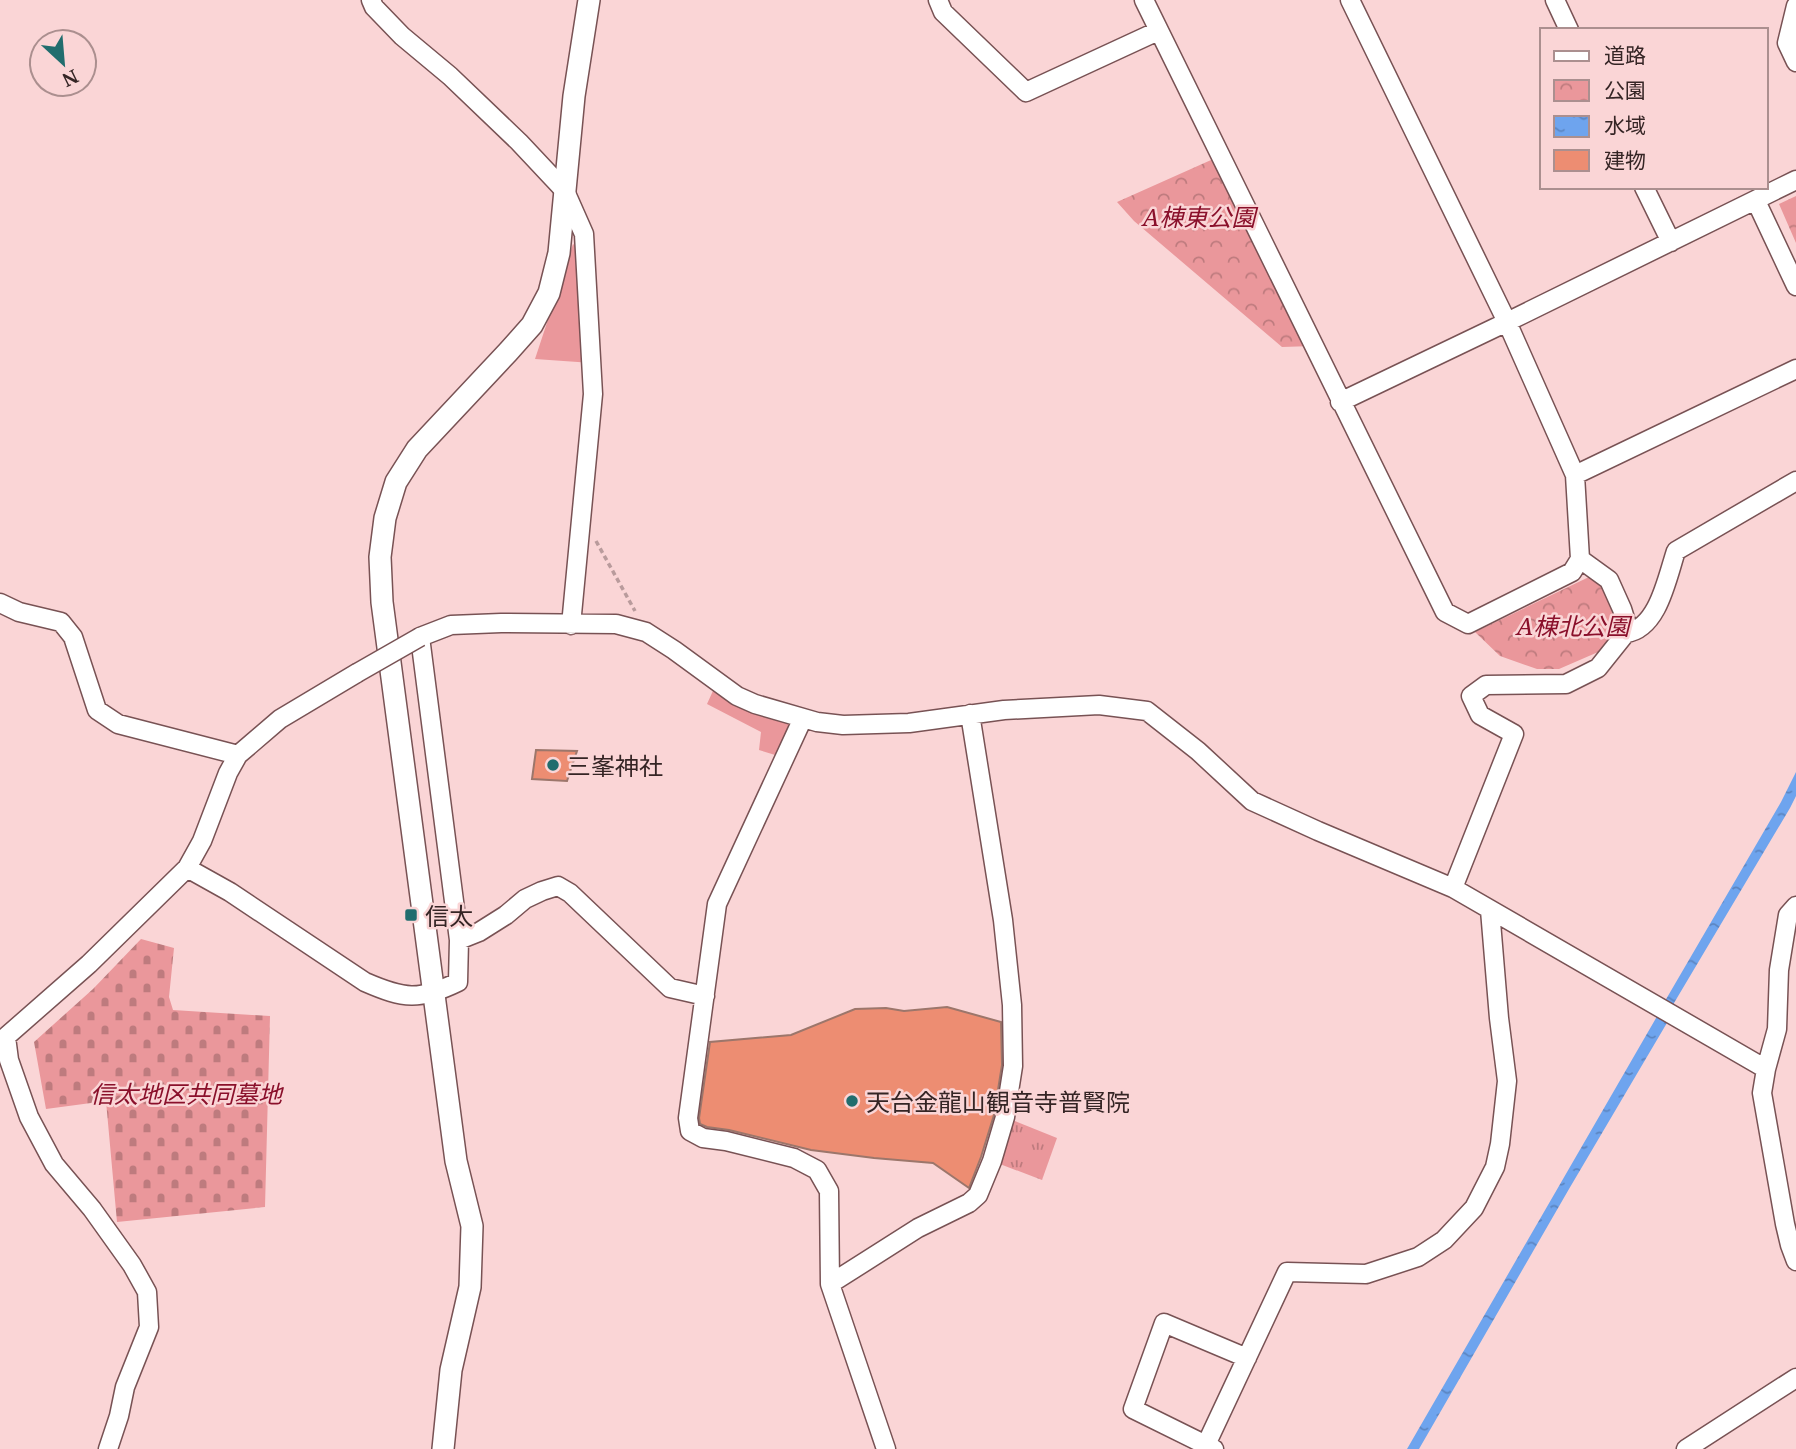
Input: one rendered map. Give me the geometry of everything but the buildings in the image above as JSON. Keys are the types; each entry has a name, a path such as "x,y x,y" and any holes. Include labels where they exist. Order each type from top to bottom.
{"street":[{"path":"371,0 374,8 402,36 450,76 519,142 565,191 584,234 593,394 571,625"},
{"path":"443,1449 452,1370 470,1287 472,1226 456,1161 382,602 380,557 385,518 396,482 416,449 532,325 549,293 559,253 574,96 589,0"},
{"path":"938,0 943,12 1026,92 1158,31"},
{"path":"1144,0 1445,612 1468,624 1572,572 1580,559 1575,475 1507,322 1350,0"},
{"path":"1555,0 1568,28"},
{"path":"1796,6 1787,43 1796,62"},
{"path":"1340,402 1796,180"},
{"path":"1645,189 1671,242"},
{"path":"1756,201 1796,286"},
{"path":"1575,475 1796,369"},
{"path":"1626,633 1636,632 1657,608 1676,551 1796,481"},
{"path":"1453,888 1514,734 1479,715 1471,696 1486,685 1566,684 1598,668 1626,633 1627,625 1622,609 1609,580 1580,559"},
{"path":"0,603 19,612 61,622 73,637 97,710 118,724 238,755"},
{"path":"108,1449 125,1387 149,1327 147,1292 132,1265 92,1209 54,1164 30,1117 3,1039 89,964 187,868 202,841 228,773 238,755 280,719 420,637 451,625 616,624 646,632 737,696 817,722 843,725 909,723 1004,710 1099,705 1146,711 1198,751 1252,801 1453,888 1766,1069"},
{"path":"187,868 230,892 365,982 387,992 411,996 435,993 457,982 459,940 420,637"},
{"path":"830,1284 918,1228 969,1203 978,1195 992,1161 1005,1117 1013,1066 1012,1005 1003,920 970,714"},
{"path":"803,718 717,904 688,1118 690,1131 703,1138 794,1158 817,1170 829,1191 830,1284 886,1449"},
{"path":"459,940 479,932 525,899 558,886 570,893 670,988 705,996"},
{"path":"1796,906 1788,915 1779,970 1777,1029 1762,1093 1787,1234 1796,1261"},
{"path":"1247,1358 1164,1323 1133,1409 1208,1447 1287,1272 1366,1275 1418,1257 1444,1240 1474,1208 1495,1167 1507,1081 1490,910"},
{"path":"1686,1449 1796,1378"}],"path":[{"path":"582,515 646,632"}],"green space":[{"name":"A棟東公園","path":"1220,156 1313,346 1282,347 1134,221 1117,202"},
{"path":"1796,196 1796,243 1779,204"},
{"path":"573,244 586,255 592,363 535,359"},
{"name":"A棟北公園","path":"1591,576 1604,583 1620,622 1612,646 1559,669 1537,669 1500,656 1475,632"},
{"path":"717,682 803,718 785,758 759,750 761,732 707,704"},
{"name":"信太地区共同墓地","path":"141,939 174,948 169,997 173,1010 270,1016 265,1207 117,1222 106,1101 46,1109 34,1042 93,989"},
{"path":"1005,1117 1057,1138 1042,1180 992,1161"}],"water":[{"path":"1796,772 1796,796 1790,808 1674,1003 1674,1011 1419,1449 1407,1449 1781,802"}],"place":[{"name":"三峯神社","path":"553,765"},
{"name":"信太","path":"411,915"},
{"name":"天台金龍山観音寺普賢院","path":"852,1101"}]}
